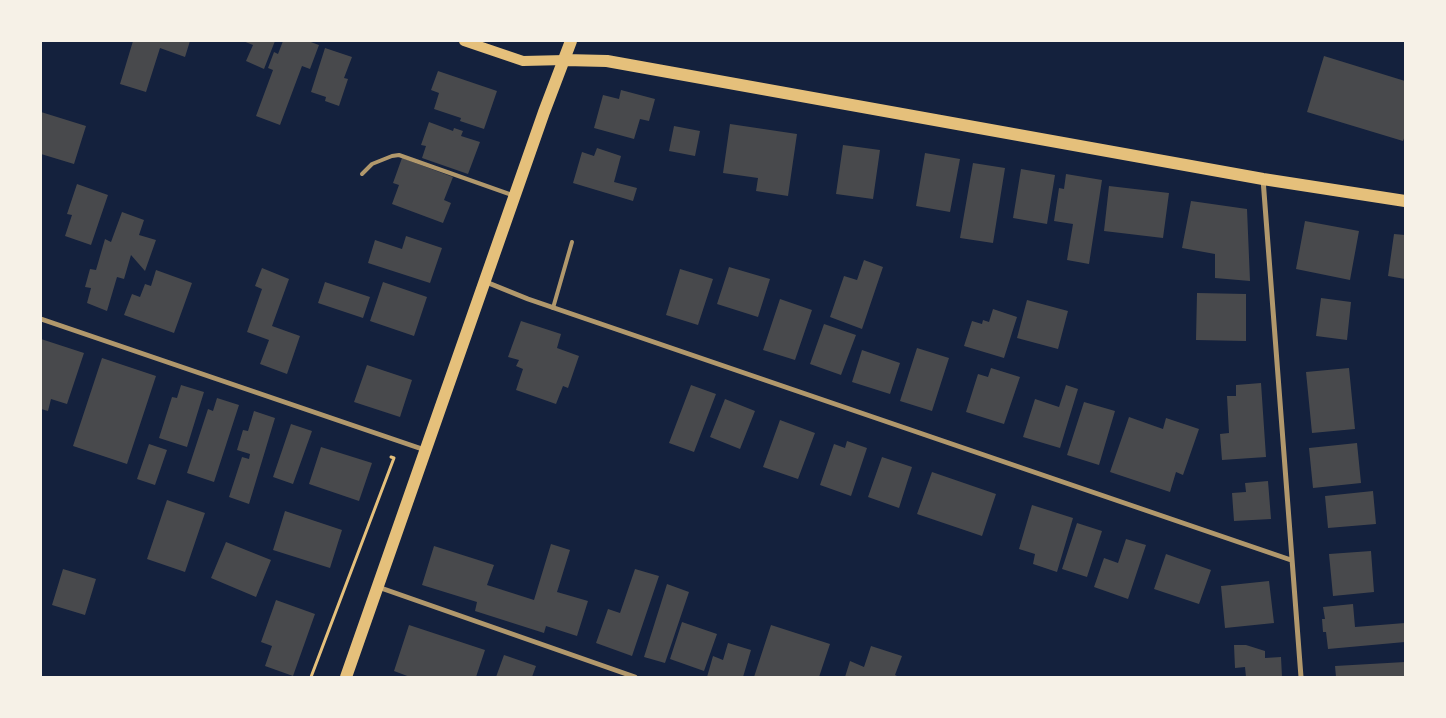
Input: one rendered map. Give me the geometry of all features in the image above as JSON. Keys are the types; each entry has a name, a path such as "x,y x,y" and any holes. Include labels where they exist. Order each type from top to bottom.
{"main road":[{"path":"464,41 523,61 607,61 1262,179 1405,202"},
{"path":"346,677 544,112 571,41"}],"street":[{"path":"1262,179 1301,677"},
{"path":"486,282 553,308 1291,560"},
{"path":"41,320 426,450"},
{"path":"377,587 634,677"}],"lane":[{"path":"362,174 372,164 399,155 516,196"},
{"path":"553,308 572,242"}],"path":[{"path":"311,677 394,458 384,455"}],"building":[{"path":"133,41 190,41 185,57 160,48 146,92 120,84"},
{"path":"243,41 275,41 264,69 246,61 253,45"},
{"path":"283,41 308,41 319,45 310,69 302,66 280,125 256,116 273,70 268,68 274,52 278,54"},
{"path":"325,48 352,57 344,78 348,79 339,106 325,101 326,97 311,92"},
{"path":"1324,56 1405,81 1405,136 1403,141 1307,112"},
{"path":"438,71 497,91 484,129 460,121 461,118 434,109 439,93 431,90"},
{"path":"621,90 655,99 649,121 640,119 634,139 594,128 603,95 619,99"},
{"path":"41,112 86,126 74,164 41,154"},
{"path":"429,122 453,131 454,128 463,131 461,136 480,142 468,174 422,158 426,146 421,145"},
{"path":"730,124 797,134 788,196 756,191 758,178 723,173"},
{"path":"674,126 700,131 695,156 669,151"},
{"path":"843,145 880,150 873,199 836,194"},
{"path":"597,148 621,156 614,182 637,188 633,201 573,183 582,152 594,156"},
{"path":"925,153 960,159 950,212 916,206"},
{"path":"402,158 453,177 444,200 451,203 443,223 392,204 399,185 393,183"},
{"path":"973,163 1005,168 993,243 960,238"},
{"path":"1021,169 1055,175 1047,224 1013,218"},
{"path":"1066,174 1102,180 1089,264 1067,260 1073,224 1054,221 1059,188 1064,189"},
{"path":"77,184 108,195 91,245 65,236 72,215 67,214"},
{"path":"1109,186 1169,193 1163,238 1104,231"},
{"path":"1191,201 1247,209 1250,281 1215,278 1215,254 1182,248"},
{"path":"122,212 144,220 139,235 156,240 145,271 131,255 124,279 117,277 107,311 87,303 91,288 85,287 90,269 96,270 105,239 111,242"},
{"path":"1305,221 1359,231 1350,280 1296,269"},
{"path":"1394,234 1405,235 1405,279 1388,276"},
{"path":"406,236 442,248 430,283 368,263 375,240 402,249"},
{"path":"864,260 883,267 862,329 830,317 844,276 857,280"},
{"path":"729,267 770,279 758,317 717,304"},
{"path":"262,268 289,279 272,326 300,336 287,374 260,364 269,340 247,332 262,289 255,286"},
{"path":"680,269 713,279 698,325 666,315"},
{"path":"156,270 192,283 174,333 124,315 132,294 140,297 145,284 151,286"},
{"path":"325,282 370,297 363,318 318,303"},
{"path":"383,282 427,297 414,336 370,321"},
{"path":"1197,293 1246,294 1246,341 1196,340"},
{"path":"1321,298 1351,302 1347,340 1316,336"},
{"path":"780,299 812,310 795,360 763,350"},
{"path":"1027,300 1068,311 1058,349 1017,338"},
{"path":"993,309 1017,317 1004,358 964,346 972,321 982,324 983,320 989,322"},
{"path":"521,321 561,334 557,348 579,356 568,388 563,386 556,404 516,390 523,369 516,366 519,360 508,357"},
{"path":"824,324 856,335 841,375 810,364"},
{"path":"41,339 84,353 67,404 51,399 48,411 41,409"},
{"path":"917,348 949,358 932,411 900,401"},
{"path":"862,350 900,363 890,394 852,382"},
{"path":"102,358 156,376 127,464 73,446"},
{"path":"367,365 412,380 400,417 354,402"},
{"path":"991,368 1020,377 1004,424 966,412 978,374 988,377"},
{"path":"1349,368 1355,429 1312,433 1306,372"},
{"path":"1261,383 1266,457 1222,460 1220,434 1229,433 1227,396 1236,396 1236,385"},
{"path":"181,385 204,392 187,447 159,438 172,397 177,398"},
{"path":"691,385 716,394 694,452 669,443"},
{"path":"1066,385 1078,389 1060,448 1023,437 1035,399 1059,407"},
{"path":"217,398 239,405 214,482 187,473 208,409 213,411"},
{"path":"725,399 755,411 740,449 710,437"},
{"path":"1084,402 1115,411 1099,465 1067,455"},
{"path":"254,411 275,418 249,504 229,497 242,457 249,459 250,454 237,450 243,430 248,431"},
{"path":"1129,417 1163,429 1166,418 1199,429 1183,475 1176,472 1170,492 1110,472"},
{"path":"780,420 815,433 798,479 763,467"},
{"path":"291,424 312,431 293,484 273,477"},
{"path":"847,441 867,448 851,496 820,485 834,444 845,448"},
{"path":"1357,443 1361,483 1313,488 1309,448"},
{"path":"149,444 167,450 155,485 137,479"},
{"path":"321,447 372,463 359,501 309,484"},
{"path":"882,457 912,467 899,508 868,497"},
{"path":"932,472 996,494 982,536 917,514"},
{"path":"1268,481 1271,519 1234,521 1232,493 1246,492 1245,483"},
{"path":"1373,491 1376,524 1328,528 1325,496"},
{"path":"167,500 205,513 185,572 147,559"},
{"path":"1032,505 1073,518 1057,572 1033,564 1035,554 1019,549"},
{"path":"285,511 342,530 330,568 273,550"},
{"path":"1077,523 1102,531 1087,577 1062,569"},
{"path":"1126,539 1146,545 1128,599 1094,587 1104,558 1118,563"},
{"path":"226,542 271,560 256,597 211,578"},
{"path":"551,544 570,550 557,592 588,601 577,636 546,626 544,633 475,611 477,602 422,585 434,546 494,565 487,585 534,600"},
{"path":"1371,551 1374,592 1333,596 1329,554"},
{"path":"1166,554 1211,570 1199,604 1154,589"},
{"path":"63,569 96,579 85,615 52,605"},
{"path":"635,569 659,576 632,656 596,643 608,609 620,613"},
{"path":"1269,581 1274,623 1225,628 1221,586"},
{"path":"667,584 689,592 665,663 644,657"},
{"path":"276,600 315,614 293,676 265,666 272,646 261,642"},
{"path":"1353,604 1355,627 1405,623 1405,642 1328,649 1326,632 1323,632 1322,619 1325,619 1323,607"},
{"path":"682,622 717,634 704,671 670,659"},
{"path":"409,625 485,650 476,677 410,677 394,671"},
{"path":"771,625 830,644 819,677 754,677"},
{"path":"728,643 751,650 743,677 707,677 713,656 723,660"},
{"path":"1234,645 1246,645 1265,651 1265,658 1281,657 1282,677 1246,677 1245,667 1235,668"},
{"path":"871,646 902,656 895,675 899,677 845,677 850,661 864,667"},
{"path":"504,655 536,666 532,677 496,677"},
{"path":"1405,662 1405,677 1336,677 1335,666"}]}
